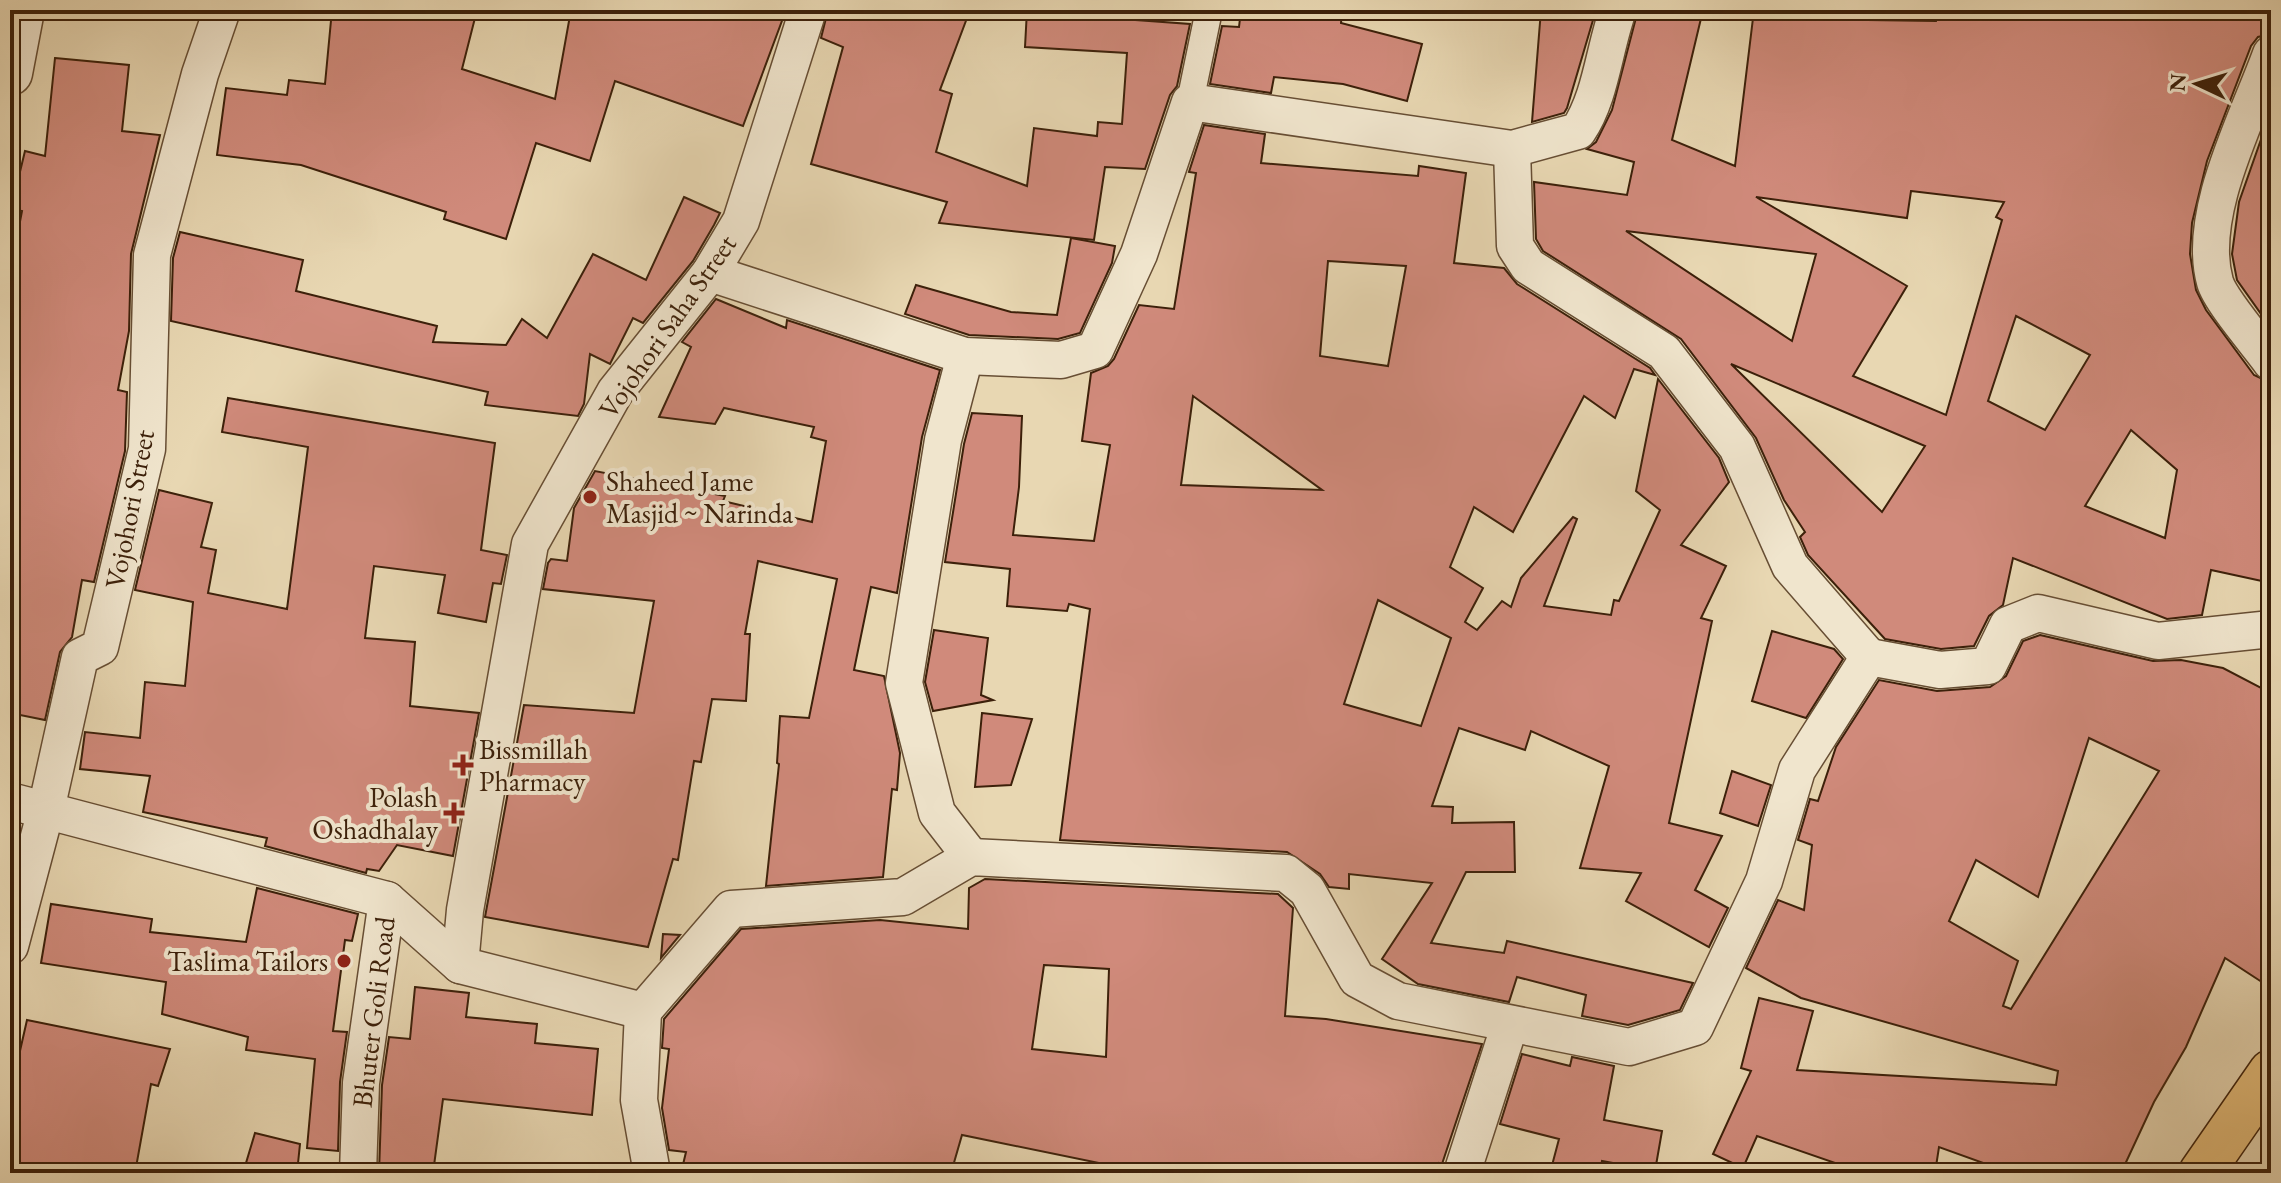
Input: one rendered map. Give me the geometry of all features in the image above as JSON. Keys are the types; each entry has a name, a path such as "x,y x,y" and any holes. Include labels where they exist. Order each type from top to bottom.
{"main road":[{"path":"2201,1173 2271,1072"}],"street":[{"path":"10,73 22,10"},
{"name":"Vojohori Street","path":"10,946 46,810 80,657 100,647 147,449 152,255 200,74 222,10"},
{"name":"Vojohori Saha Street","path":"460,965 465,910 530,544 615,392 710,273 741,221 808,10"},
{"path":"710,273 965,356 1061,360 1095,350 1139,254 1190,102 1209,10"},
{"path":"1190,102 1512,149 1578,131 1589,114 1606,43 1618,10"},
{"path":"2271,54 2218,196 2212,242 2215,284 2271,362"},
{"path":"1512,149 1515,246 1528,266 1664,352 1737,447 1790,566 1869,657 1940,670 1988,666 2008,625 2038,613 2158,641 2271,629"},
{"path":"965,356 943,440 904,683 937,813 971,857"},
{"path":"652,1173 639,1100 643,1011 731,909 903,897 971,857 1286,873 1307,890 1357,979 1398,1001 1629,1047 1695,1027 1764,881 1797,770 1869,657"},
{"path":"10,801 387,900"},
{"name":"Bhuter Goli Road","path":"387,900 460,965"},
{"name":"Bhuter Goli Road","path":"358,1173 361,1083 387,900"},
{"path":"460,965 643,1011"},
{"path":"1462,1173 1510,1024"}],"building":[{"path":"332,10 477,10 462,69 555,99 571,10 786,10 743,126 615,81 590,161 536,143 506,239 444,219 446,212 301,165 217,155 226,88 287,95 289,80 325,84"},
{"path":"828,10 970,10 940,90 952,94 936,152 1027,186 1034,128 1097,136 1098,122 1122,124 1127,53 1025,47 1027,10 1095,10 1095,17 1190,24 1177,86 1170,95 1145,169 1105,167 1094,240 939,223 947,202 811,164 843,47 821,38"},
{"path":"1241,10 1342,12 1341,23 1422,44 1407,101 1343,84 1274,77 1271,93 1210,84 1222,26 1239,27"},
{"path":"1541,10 1596,10 1567,108 1564,113 1532,122"},
{"path":"1638,10 1703,10 1672,140 1735,166 1754,10 1869,10 1868,20 1936,21 1938,10 2271,10 2271,34 2258,37 2251,46 2207,161 2192,223 2190,254 2196,290 2206,310 2254,375 2271,383 2271,583 2211,570 2202,615 2167,619 2013,558 2003,605 1989,616 1974,646 1941,649 1885,639 1808,555 1800,537 1805,532 1784,500 1756,438 1681,339 1543,251 1536,239 1534,182 1627,195 1634,162 1587,149 1596,142 1612,110","holes":["1911,191 2004,202 1996,217 2002,220 1946,415 1853,376 1907,286 1756,197 1907,218","1626,231 1816,254 1792,341","2016,316 2090,355 2045,430 1988,401","1731,364 1925,446 1882,512","2131,430 2177,470 2165,538 2085,506"]},
{"path":"55,58 129,65 122,131 160,135 131,254 129,331 118,390 127,392 125,451 94,582 82,580 72,637 60,652 45,720 10,713 10,274 22,211 11,209 25,151 45,156"},
{"path":"2271,111 2271,328 2237,280 2232,254 2239,202"},
{"path":"1204,125 1265,134 1261,163 1418,176 1419,166 1466,173 1454,263 1504,268 1517,284 1650,368 1655,375 1634,369 1615,418 1584,396 1513,532 1474,507 1450,567 1483,588 1465,622 1477,630 1502,601 1511,607 1521,578 1573,517 1577,519 1544,606 1611,615 1614,600 1619,601 1660,510 1636,491 1658,379 1719,458 1729,482 1681,545 1726,566 1701,618 1712,621 1669,823 1722,836 1695,890 1728,908 1709,947 1626,901 1641,873 1580,868 1609,766 1531,731 1525,750 1459,728 1432,806 1453,807 1452,823 1514,822 1515,872 1466,872 1431,943 1504,953 1507,941 1693,983 1680,1010 1628,1025 1582,1016 1586,995 1517,977 1509,1002 1418,984 1382,959 1432,883 1349,874 1349,889 1329,887 1320,874 1287,852 1060,840 1090,609 1069,604 1067,611 1007,606 1010,569 945,562 964,444 972,413 1022,416 1013,535 1094,541 1110,445 1082,441 1091,373 1108,366 1114,359 1139,305 1174,309 1196,173 1189,172","holes":["1328,261 1406,266 1388,366 1320,356","1193,396 1322,490 1181,485","1378,600 1451,638 1421,726 1344,704"]},
{"path":"684,197 720,213 693,261 643,323 633,318 610,364 590,354 584,404 578,416 485,405 488,392 171,321 173,258 180,232 303,260 296,291 437,326 433,342 506,345 522,319 547,338 593,254 646,280"},
{"path":"1071,238 1115,246 1112,263 1080,333 1058,339 969,335 905,314 916,285 1011,312 1057,315"},
{"path":"716,299 786,328 787,320 940,370 922,437 897,593 871,587 854,670 884,676 900,753 897,790 892,789 883,877 766,886 779,764 780,716 809,718 837,579 758,561 745,634 750,634 746,701 712,699 701,762 694,761 678,860 673,859 648,947 485,917 524,705 634,713 654,601 543,589 551,559 567,561 574,508 595,471 725,496 723,501 812,522 826,441 811,437 814,427 724,408 715,424 659,417 691,347 682,342"},
{"path":"228,398 495,443 481,550 507,555 501,584 493,583 486,622 438,613 445,575 374,566 365,638 415,642 410,706 479,713 453,856 397,845 379,871 367,869 366,873 265,846 267,838 143,812 150,776 80,769 85,732 140,738 145,682 185,686 193,602 135,590 159,490 212,503 201,547 216,550 208,593 287,609 308,447 222,432"},
{"path":"934,630 988,638 981,695 993,700 933,711 925,682"},
{"path":"1772,631 1834,649 1843,659 1806,718 1752,701"},
{"path":"2040,635 2153,661 2181,660 2223,668 2271,693 2271,988 2225,958 2186,1047 2154,1102 2121,1173 2011,1173 1939,1147 1935,1173 1864,1173 1757,1136 1743,1168 1713,1154 1751,1071 1741,1068 1759,998 1813,1011 1797,1070 2056,1085 2058,1071 1801,998 1746,968 1778,900 1804,910 1812,845 1798,840 1810,799 1818,801 1836,747 1879,680 1937,691 1990,687 2006,676 2023,641","holes":["2089,738 2159,771 2011,1009 2003,1006 2018,961 1949,921 1976,860 2038,897"]},
{"path":"982,713 1032,719 1011,785 975,787"},
{"path":"1732,771 1771,785 1758,826 1720,813"},
{"path":"985,879 1278,894 1293,908 1285,1016 1326,1019 1482,1044 1442,1164 1439,1163 1436,1173 1097,1173 1099,1163 962,1135 951,1173 681,1173 686,1152 669,1150 662,1108 669,1049 662,1048 664,1019 741,929 880,920 968,929 969,888","holes":["1044,965 1109,969 1106,1057 1032,1049"]},
{"path":"257,888 358,914 352,941 345,940 333,1031 347,1032 340,1082 338,1151 307,1148 315,1059 246,1050 248,1037 162,1014 166,982 41,963 51,904 152,919 150,932 246,942"},
{"path":"663,934 680,935 661,958"},
{"path":"415,987 469,993 466,1017 537,1024 535,1043 598,1049 592,1115 443,1099 433,1173 379,1173 382,1085 389,1037 410,1039"},
{"path":"27,1020 170,1049 158,1086 151,1084 135,1173 49,1173 10,1166 10,1138 17,1102 10,1100 10,1095"},
{"path":"1522,1054 1570,1066 1572,1057 1614,1066 1604,1120 1662,1131 1655,1171 1602,1161 1600,1173 1550,1173 1559,1139 1500,1124"},
{"path":"255,1133 300,1144 297,1173 243,1173"}],"place":[{"name":"Shaheed Jame Masjid ~ Narinda","path":"590,497"},
{"name":"Bissmillah Pharmacy","path":"463,765"},
{"name":"Polash Oshadhalay","path":"454,813"},
{"name":"Taslima Tailors","path":"344,961"}]}
